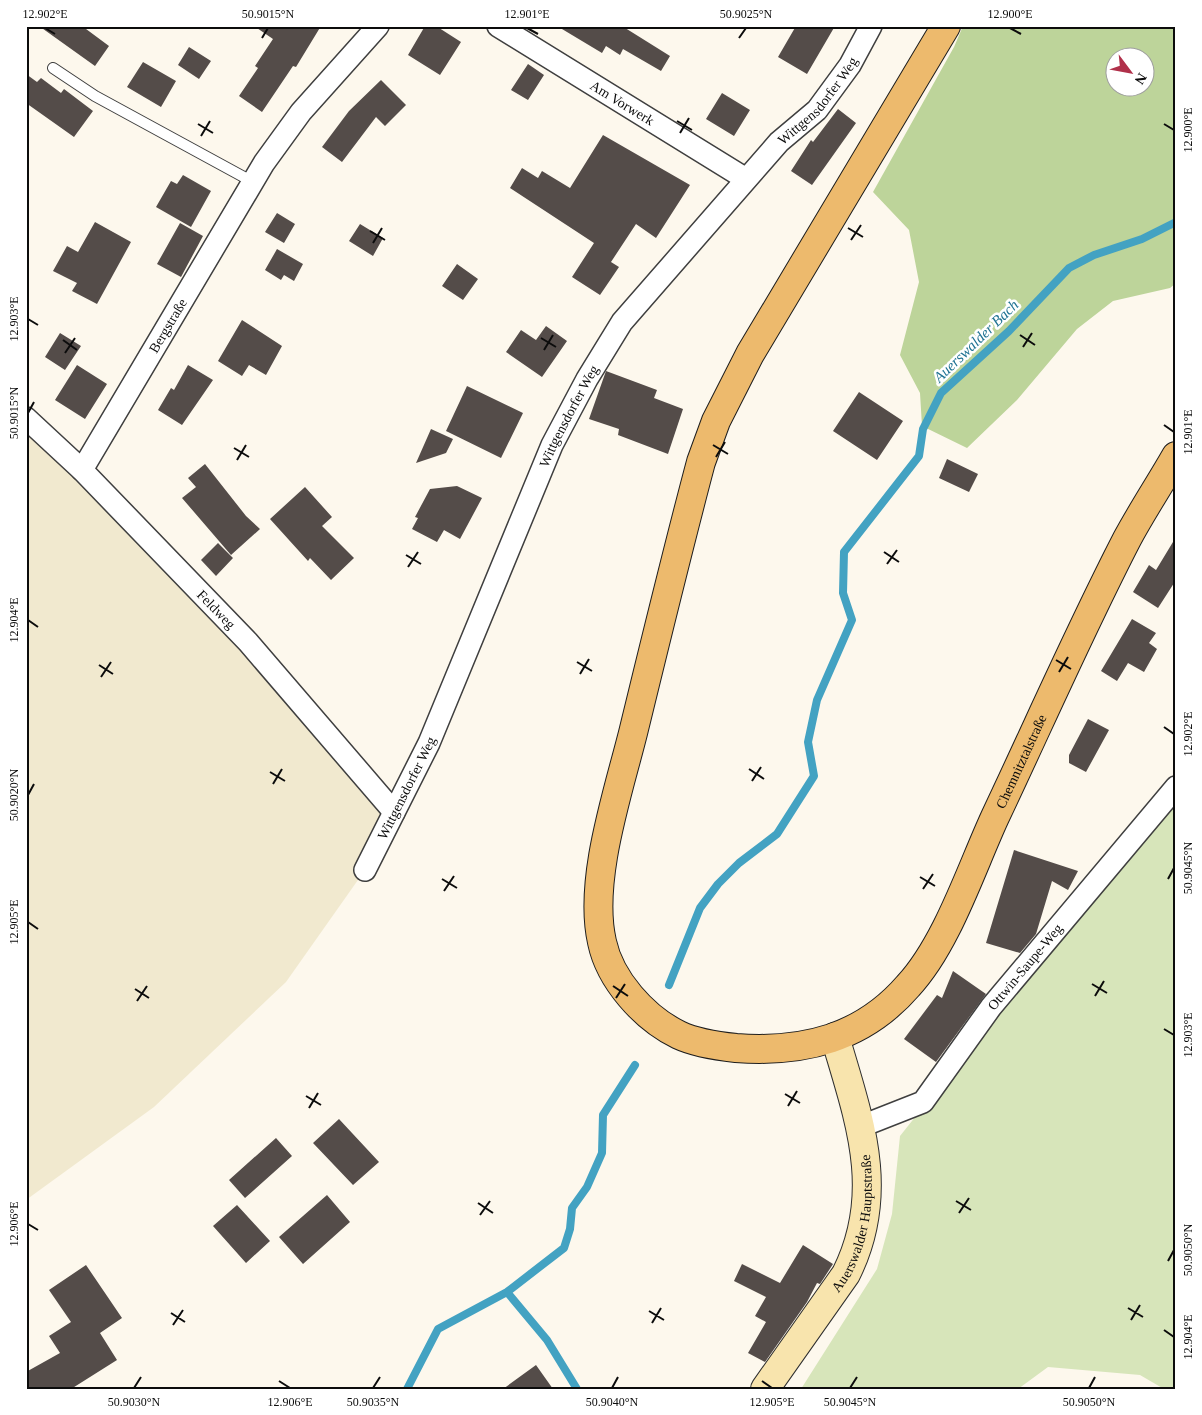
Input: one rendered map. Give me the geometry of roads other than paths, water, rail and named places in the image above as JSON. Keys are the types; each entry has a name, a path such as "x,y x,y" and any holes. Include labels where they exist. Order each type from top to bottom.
{"main road":[{"name":"Chemnitztalstraße","path":"946,26 750,354 716,422 701,462 608,833 597,909 602,943 613,974 646,1010 658,1021 678,1034 703,1043 764,1049 808,1045 859,1027 886,1010 913,982 966,888 1059,679 1129,536 1176,456"},
{"name":"Auerswalder Hauptstraße","path":"765,1389 846,1274 856,1255 869,1193 862,1126 835,1037"}],"street":[{"name":"Bergstraße","path":"82,470 253,182 301,112 378,26"},
{"name":"Am Vorwerk","path":"498,26 746,179"},
{"name":"Wittgensdorfer Weg","path":"365,870 429,743 552,445 587,379 622,322 779,142 817,110 850,65 872,26"},
{"name":"Feldweg","path":"26,418 82,470 248,642 394,812"},
{"name":"Ottwin-Saupe-Weg","path":"862,1126 923,1102 991,1007 1176,787"}],"lane":[{"path":"53,68 95,96 253,182"}],"waterway":[{"name":"Auerswalder Bach","path":"669,985 700,908 718,884 739,863 777,834 814,776 808,742 817,700 852,620 843,593 844,552 919,456 923,429 941,393 1009,331 1069,268 1094,255 1142,239 1176,222"},
{"name":"Auerswalder Bach","path":"407,1389 438,1329 507,1292 564,1248 570,1229 572,1208 587,1187 602,1153 603,1115 635,1065"},
{"path":"507,1292 547,1340 577,1389"}]}
